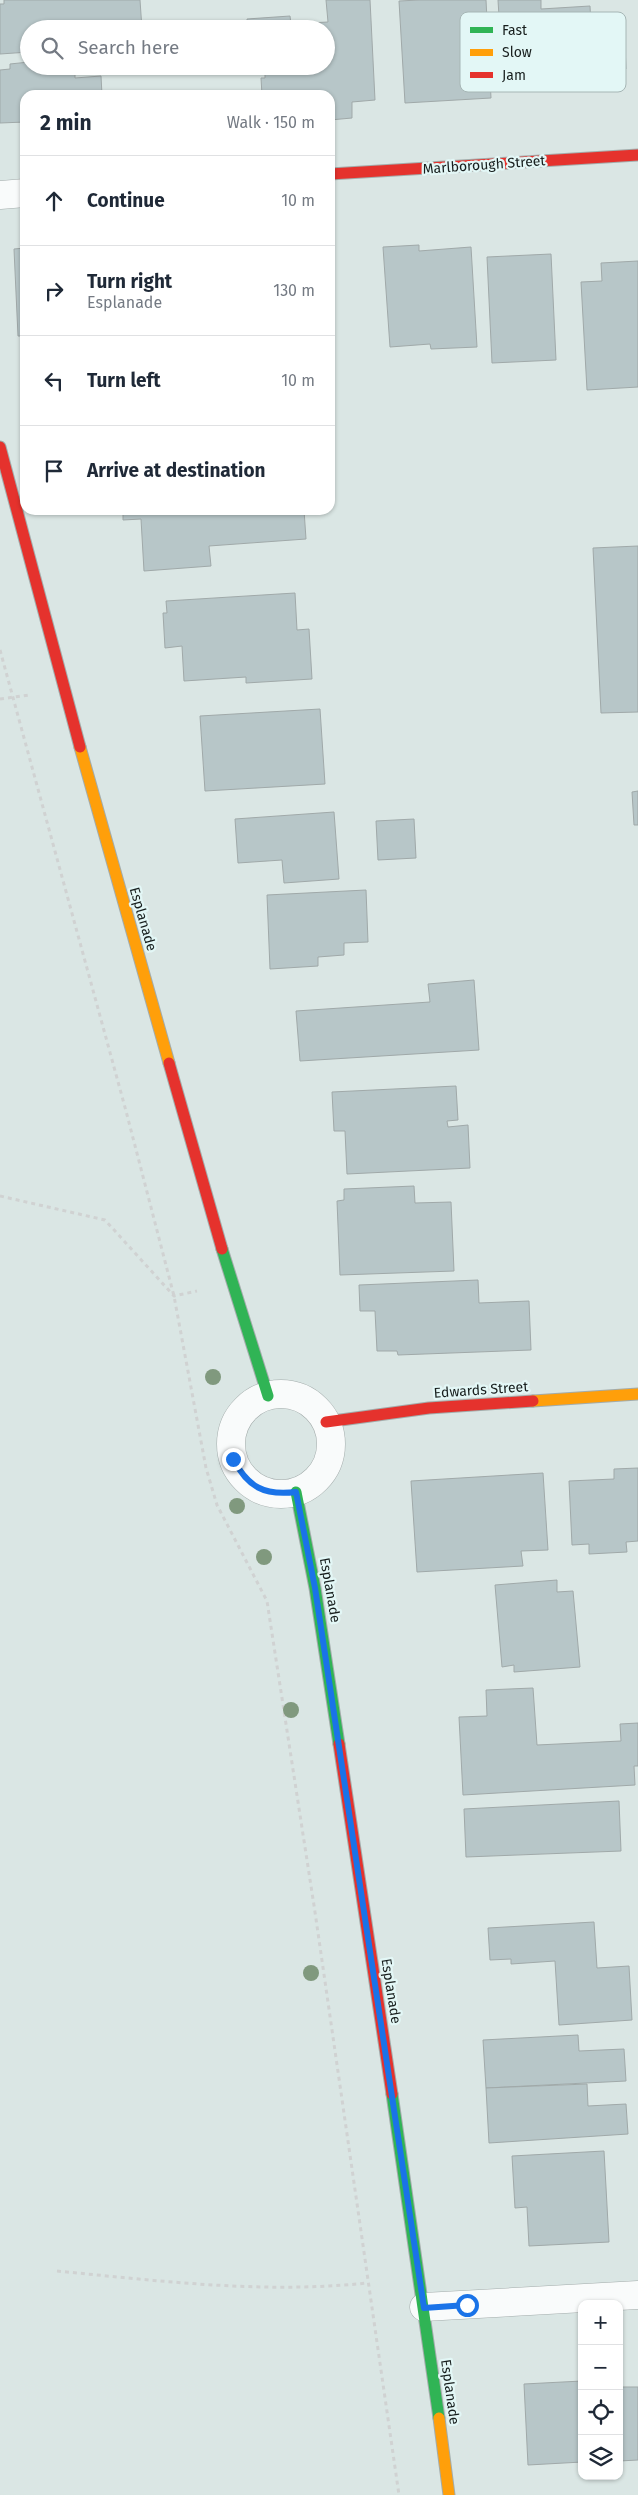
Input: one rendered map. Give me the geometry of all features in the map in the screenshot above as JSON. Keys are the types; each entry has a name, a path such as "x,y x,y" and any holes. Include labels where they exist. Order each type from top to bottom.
{"street":[{"name":"Marlborough Street","path":"335,174 638,155"},
{"path":"0,195 20,193"},
{"name":"Esplanade","path":"0,447 106,845 232,1283 268,1396"},
{"path":"285,1394 302,1398 316,1408 326,1422 332,1439 330,1456 324,1472 312,1484 296,1492 281,1494 265,1491 251,1484 240,1473 233,1459 231,1443 234,1428 241,1414 253,1403 268,1396 285,1394"},
{"name":"Edwards Street","path":"326,1422 429,1408 638,1394"},
{"name":"Esplanade","path":"296,1492 315,1588 424,2308 449,2495"},
{"path":"424,2308 638,2295"}],"path":[{"path":"0,650 126,1111 174,1296 206,1468 218,1505 266,1601 315,1912 399,2495"},
{"path":"0,1196 104,1220 174,1296"},
{"path":"174,1296 232,1283"},
{"path":"57,2271 224,2287 334,2287 368,2283"}],"building":[{"path":"4,0 140,0 141,20 20,20 20,53 0,54 0,4 4,4"},
{"path":"326,0 370,0 375,100 352,102 352,118 335,120 335,90 262,90 261,78 265,78 265,75 335,75 335,20 328,20"},
{"path":"486,0 487,12 460,12 460,92 491,92 491,98 405,103 399,1"},
{"path":"498,0 541,0 541,9 590,6 590,12 499,12"},
{"path":"290,16 290,20 247,19"},
{"path":"20,63 20,75 75,75 75,78 101,76 102,90 20,90 20,122 0,123 0,70 10,69 10,64"},
{"path":"419,245 419,251 471,247 477,347 431,349 430,344 390,347 383,247"},
{"path":"20,248 20,336 18,336 14,249"},
{"path":"551,254 556,360 492,363 487,257"},
{"path":"638,261 638,387 587,390 581,282 602,281 601,263"},
{"path":"123,515 304,515 306,539 209,546 211,566 144,571 141,519 123,520"},
{"path":"638,546 638,712 601,713 593,548"},
{"path":"295,593 297,630 309,629 312,679 246,683 246,677 184,681 182,646 165,648 163,613 167,613 166,601"},
{"path":"320,709 325,784 205,791 200,716"},
{"path":"638,791 638,825 634,825 632,792"},
{"path":"334,812 339,879 284,883 282,860 238,863 235,819"},
{"path":"414,819 416,858 378,860 376,821"},
{"path":"366,890 368,942 344,943 344,955 318,957 318,966 270,969 267,895"},
{"path":"474,980 479,1050 300,1061 296,1011 430,1002 428,984"},
{"path":"456,1086 458,1120 447,1121 448,1127 468,1125 470,1168 347,1174 345,1131 334,1131 332,1092"},
{"path":"414,1186 415,1203 451,1202 454,1271 340,1275 337,1201 344,1200 344,1189"},
{"path":"478,1280 479,1303 529,1301 531,1350 398,1355 397,1351 377,1351 375,1311 360,1311 359,1285"},
{"path":"638,1468 638,1541 626,1542 627,1552 589,1554 589,1544 572,1545 569,1481 614,1479 614,1469"},
{"path":"543,1473 548,1550 521,1551 523,1566 417,1572 411,1481"},
{"path":"557,1580 557,1592 573,1591 580,1667 514,1672 514,1665 502,1667 495,1585"},
{"path":"533,1688 537,1745 621,1741 620,1724 638,1723 638,1766 634,1766 635,1785 463,1795 459,1717 487,1716 486,1690"},
{"path":"619,1801 621,1851 466,1857 464,1809"},
{"path":"594,1922 597,1968 629,1966 632,2020 559,2025 555,1961 511,1964 511,1959 490,1960 488,1928"},
{"path":"578,2035 579,2051 624,2049 626,2081 486,2088 483,2040"},
{"path":"587,2084 588,2106 626,2104 628,2134 489,2143 486,2088"},
{"path":"604,2151 609,2242 529,2246 527,2207 515,2208 512,2156"},
{"path":"578,2381 578,2462 528,2465 524,2384"},
{"path":"623,2387 638,2387 638,2460 623,2461"}],"traffic: fast":[{"path":"222,1249 268,1396"},
{"path":"296,1492 315,1588 339,1744"},
{"path":"392,2094 439,2418"}],"traffic: slow":[{"path":"80,747 169,1063"},
{"path":"533,1401 638,1394"},
{"path":"439,2418 449,2495"}],"traffic: jam":[{"path":"335,174 638,155"},
{"path":"0,447 80,747"},
{"path":"169,1063 222,1249"},
{"path":"326,1422 429,1408 533,1401"},
{"path":"339,1744 392,2094"}],"route":[{"path":"233,1459 240,1473 251,1484 265,1491 281,1494 296,1492 315,1588 424,2308 467,2305"}]}
